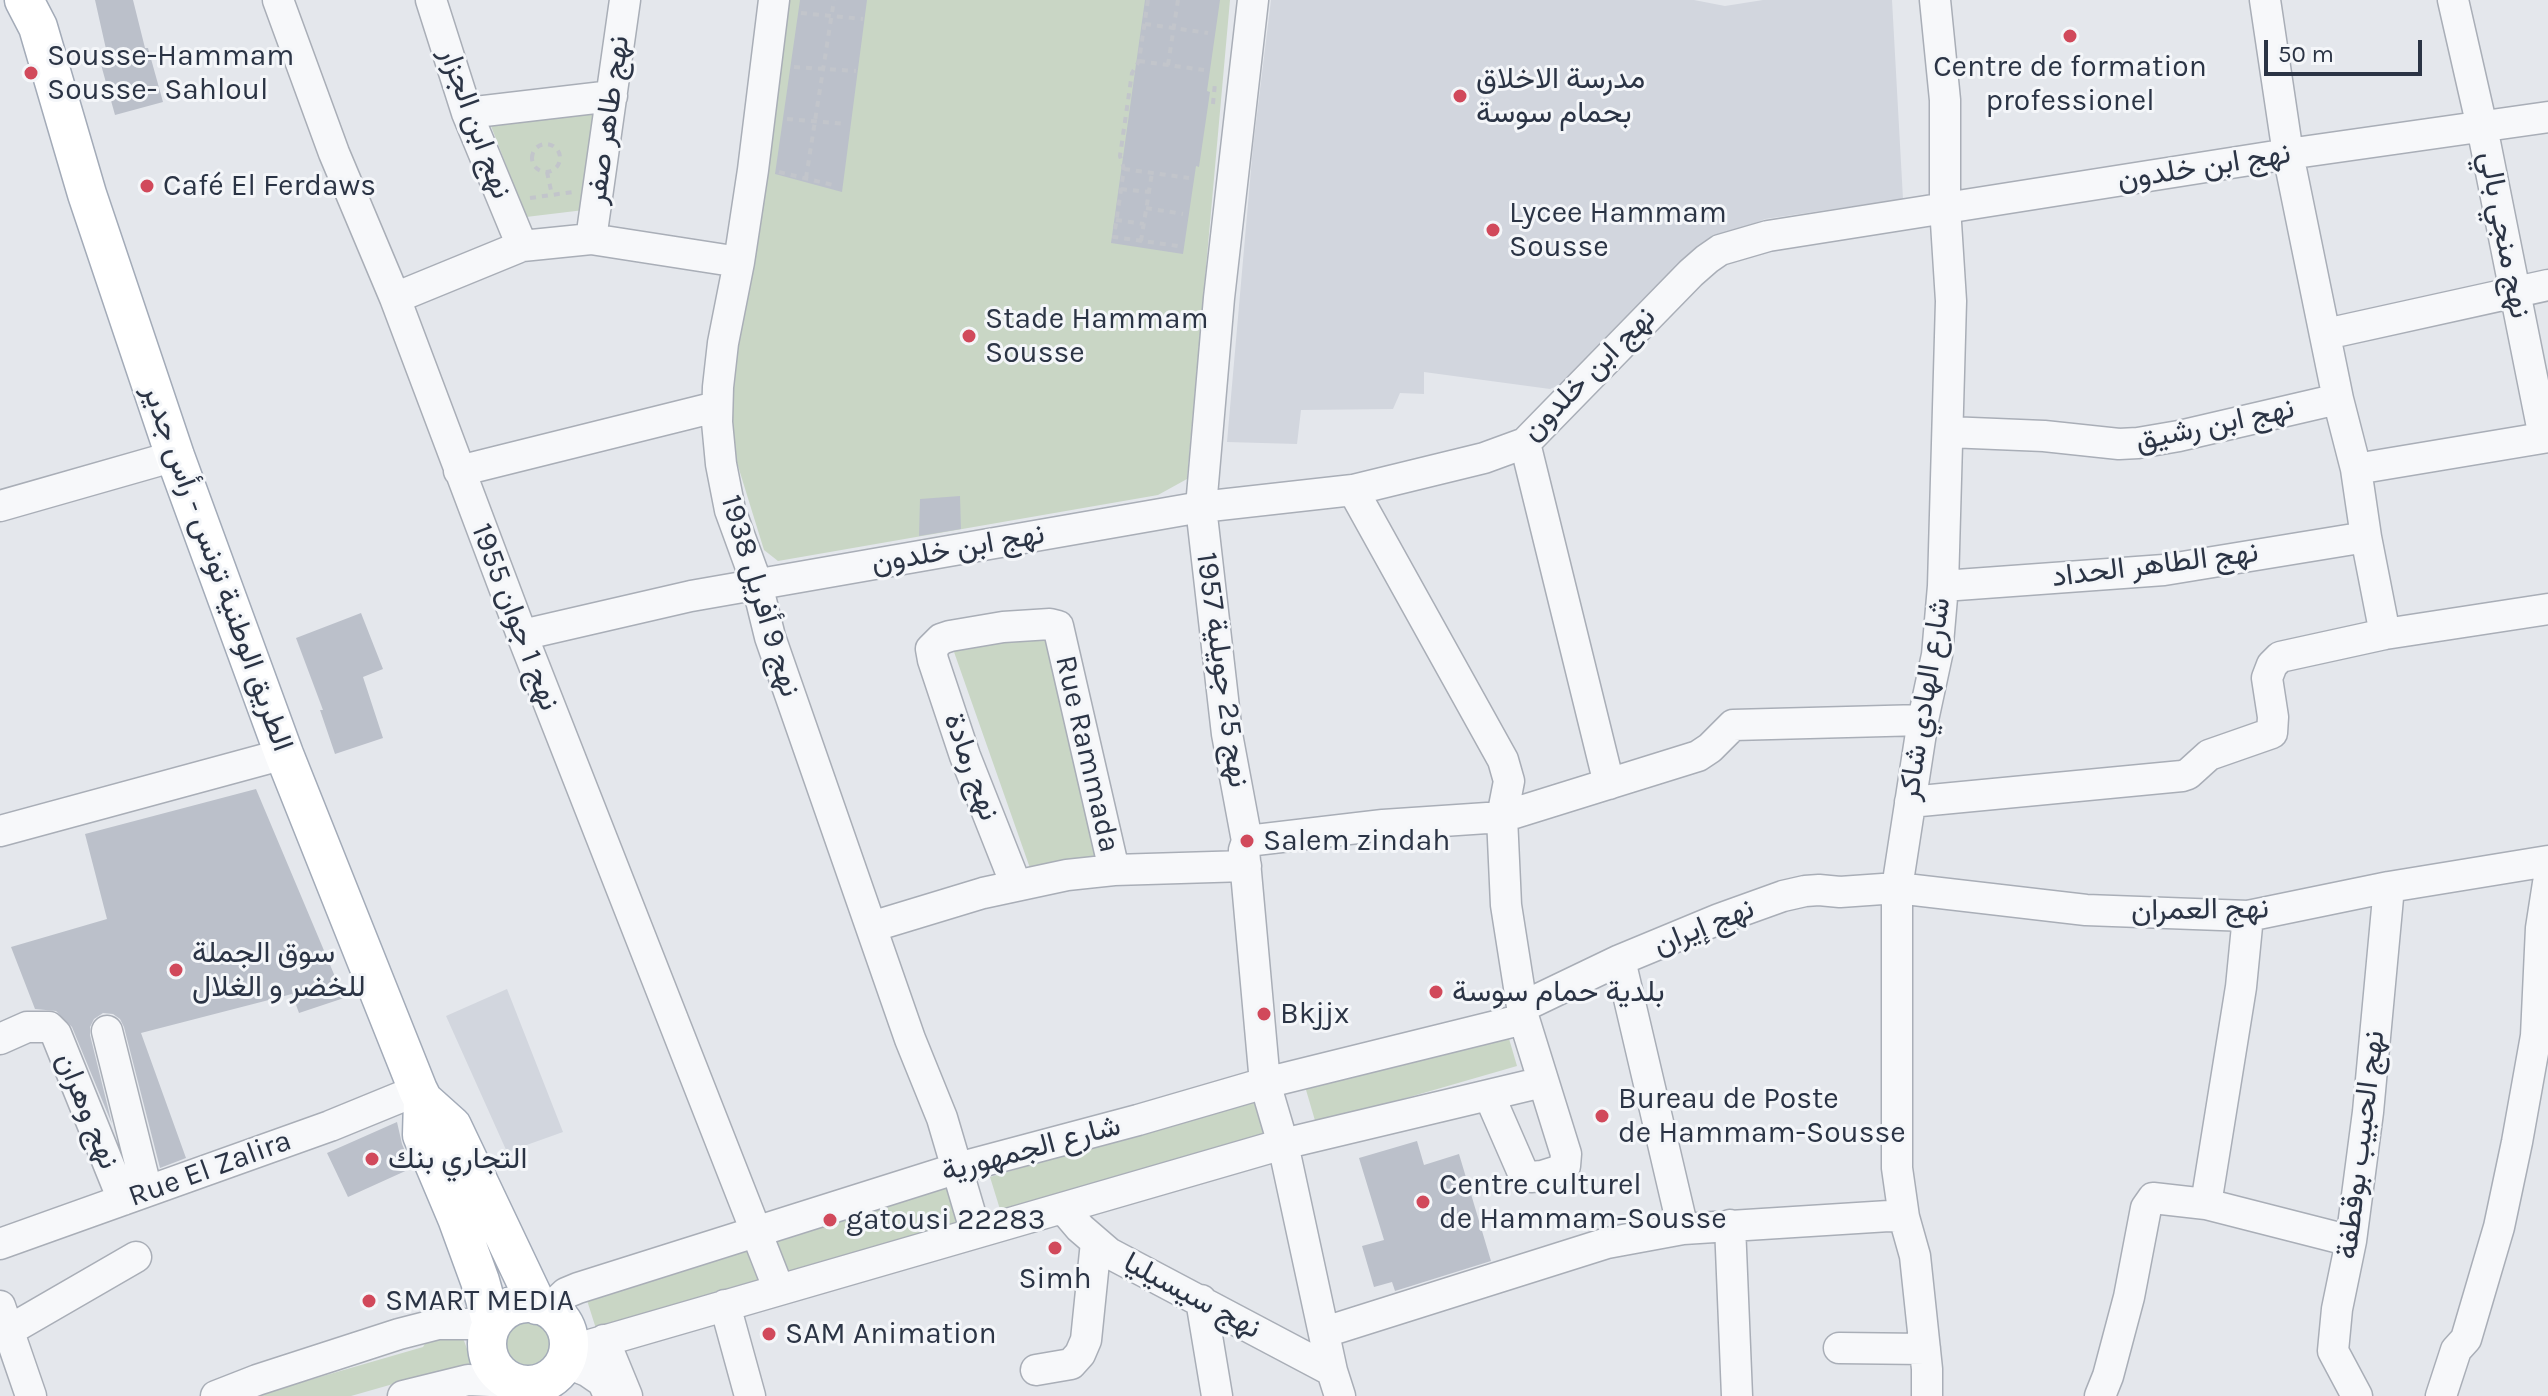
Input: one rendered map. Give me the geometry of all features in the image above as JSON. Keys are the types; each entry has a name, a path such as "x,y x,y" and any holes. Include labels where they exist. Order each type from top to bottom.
{"main road":[{"name":"الطريق الوطنية تونس - رأس جدير","path":"33,9 87,194 175,456 284,754 421,1095 422,1135 457,1218 492,1324"},
{"name":"الطريق الوطنية تونس - رأس جدير","path":"421,1095 452,1126 543,1307"},
{"path":"524,1304 543,1307 558,1316 569,1339 556,1373 501,1375 492,1364 488,1351 492,1324 511,1307 524,1304"}],"street":[{"name":"نهج 1 جوان 1955","path":"278,0 334,153 395,298 522,635 779,1290"},
{"name":"نهج ابن الجزار","path":"431,0 467,113 522,246"},
{"name":"نهج طاهر صفر","path":"591,239 625,0"},
{"name":"نهج 25 جويلية 1957","path":"1253,0 1219,298 1201,507 1227,734 1246,853 1265,1083 1283,1144 1336,1383"},
{"name":"شارع الهادي شاكر","path":"1927,1396 1915,1256 1904,1217 1897,1168 1897,888 1923,720 1937,655 1943,586 1951,301 1945,207 1945,100 1935,0"},
{"path":"2265,0 2288,154 2338,399 2356,469 2385,634"},
{"name":"نهج منجي بالي","path":"2462,2 2482,127 2546,437"},
{"name":"نهج 9 أفريل 1938","path":"788,6 723,343 716,407 721,464 730,510 757,584 770,637 910,1039 942,1118 976,1233"},
{"path":"467,113 612,96"},
{"name":"نهج ابن خلدون","path":"522,635 691,596 1201,507 1353,490 1484,458 1525,443 1691,273 1720,250 1768,236 2288,154 2548,117"},
{"path":"395,298 522,246 591,239 739,262"},
{"path":"2326,334 2548,285"},
{"name":"نهج ابن رشيق","path":"1948,432 2138,443 2338,399"},
{"path":"459,471 716,407"},
{"path":"2356,469 2546,437"},
{"path":"1525,443 1609,784"},
{"path":"0,506 175,456"},
{"path":"1353,490 1503,760 1509,781 1502,817 1506,905 1523,1013 1567,1162 1562,1169 1549,1175 1531,1177 1523,1173 1489,1095"},
{"name":"نهج الطاهر الحداد","path":"1943,586 2164,570 2366,537"},
{"path":"1910,802 2188,774 2209,755 2272,733 2268,673 2275,660 2285,655 2385,634 2548,609"},
{"name":"Rue Rammada","path":"931,649 941,639 963,634 1003,627 1058,626 1114,870"},
{"name":"نهج رمادة","path":"931,649 965,756 1016,885"},
{"path":"871,927 1016,885 1067,875 1246,853 1383,825 1502,817 1698,756 1733,725 1923,720"},
{"path":"0,831 284,754"},
{"name":"نهج العمران","path":"1897,888 2086,910 2248,916 2389,887 2548,861"},
{"path":"2441,1396 2456,1350 2466,1339 2499,1227 2517,1142 2536,1036 2541,928 2548,883"},
{"name":"نهج الحبيب بوقطفة","path":"2357,1396 2333,1351 2368,1112 2389,887"},
{"name":"نهج إيران","path":"1523,1013 1620,960 1783,896 1819,890 1840,892 1897,888"},
{"path":"2206,1204 2241,987 2248,916"},
{"path":"1620,960 1683,1229"},
{"name":"شارع الجمهورية","path":"543,1307 578,1288 958,1168 1523,1013"},
{"name":"نهج وهران","path":"0,1039 27,1027 49,1027 56,1034 135,1196"},
{"path":"107,1031 135,1196"},
{"name":"شارع الجمهورية","path":"556,1373 725,1305 1283,1144 1543,1082"},
{"name":"Rue El Zalira","path":"0,1244 421,1095"},
{"path":"2100,1396 2129,1297 2146,1208 2153,1198 2206,1204 2351,1241"},
{"name":"نهج سيسيليا","path":"1063,1208 1096,1242 1126,1263 1201,1300 1336,1383"},
{"path":"1325,1332 1607,1243 1683,1229 1904,1217"},
{"path":"1730,1225 1737,1396"},
{"path":"1036,1370 1071,1364 1080,1354 1086,1340 1096,1242"},
{"path":"31,1396 4,1319 136,1257"},
{"path":"1201,1300 1217,1396"},
{"path":"725,1305 750,1396"},
{"path":"216,1396 399,1334 438,1324 492,1324"},
{"path":"1839,1348 1925,1349"},
{"path":"403,1396 468,1380 587,1371 603,1382 609,1396"},
{"path":"556,1373 627,1396"}],"path":[{"path":"806,178 834,0"},
{"path":"1148,0 1139,61 1132,73 1120,156 1124,169 1114,237 1178,246"},
{"path":"1168,65 1178,0"},
{"path":"788,6 863,19"},
{"path":"1145,24 1208,33"},
{"path":"1139,61 1204,70"},
{"path":"794,67 856,71"},
{"path":"787,119 846,124"},
{"path":"544,143 556,148 560,156 558,165 547,172 534,166 532,157 536,148 544,143"},
{"path":"1124,169 1189,178"},
{"path":"547,172 552,195"},
{"path":"779,172 837,186"},
{"path":"1141,241 1152,173"},
{"path":"504,201 599,188"},
{"path":"1121,189 1149,192"},
{"path":"1146,208 1183,214"},
{"path":"1116,220 1144,224"}],"shaded area":[{"name":"Lycee Hammam Sousse","path":"1271,0 1694,0 1725,6 1763,0 1892,0 1903,199 1765,219 1715,240 1576,378 1550,389 1424,372 1424,394 1400,393 1393,409 1301,410 1297,444 1227,442 1253,147"},
{"path":"507,989 563,1132 507,1152 446,1016"}],"green space":[{"name":"Stade Hammam Sousse","path":"786,0 1230,0 1187,479 1158,495 778,561 764,550 734,453 729,411"},
{"path":"595,113 584,210 526,217 491,126"},
{"path":"1047,617 1105,866 1031,871 947,632"},
{"path":"1505,1025 1517,1066 1316,1124 1304,1083"},
{"path":"1263,1097 1273,1139 1003,1219 990,1177"},
{"path":"966,1170 998,1237 788,1297 769,1238"},
{"path":"751,1243 764,1284 598,1335 585,1294"},
{"path":"528,1319 546,1326 553,1344 546,1362 528,1369 510,1362 503,1344 510,1326"},
{"path":"459,1327 474,1368 446,1374 442,1370 351,1396 254,1396 423,1347 431,1334"}],"building":[{"path":"95,0 133,0 163,102 115,115 100,61 108,58"},
{"path":"800,0 867,0 842,192 775,174"},
{"path":"1145,0 1220,0 1207,91 1210,92 1183,254 1111,243"},
{"path":"960,496 961,529 919,536 920,499"},
{"path":"361,613 383,669 363,677 383,738 335,754 320,710 323,710 296,638"},
{"name":"سوق الجملة للخضر و الغلال","path":"256,789 344,998 299,1013 292,994 141,1033 186,1158 160,1168 120,1019 103,1013 94,1019 90,1027 112,1124 72,1027 56,1011 35,1009 11,947 107,919 85,834"},
{"name":"التجاري بنك","path":"397,1122 412,1168 348,1197 327,1153"},
{"name":"Centre culturel de Hammam-Sousse","path":"1417,1141 1424,1165 1459,1154 1491,1261 1395,1291 1392,1282 1374,1287 1362,1246 1384,1240 1359,1158"}],"place":[{"name":"Centre de formation professionel","path":"2070,36"},
{"name":"Sousse-Hammam Sousse- Sahloul","path":"31,73"},
{"name":"مدرسة الاخلاق بحمام سوسة","path":"1460,96"},
{"name":"Café El Ferdaws","path":"147,186"},
{"name":"Lycee Hammam Sousse","path":"1493,230"},
{"name":"Stade Hammam Sousse","path":"969,336"},
{"name":"Salem zindah","path":"1247,841"},
{"name":"سوق الجملة للخضر و الغلال","path":"176,970"},
{"name":"بلدية حمام سوسة","path":"1436,992"},
{"name":"Bkjjx","path":"1264,1014"},
{"name":"Bureau de Poste de Hammam-Sousse","path":"1602,1116"},
{"name":"التجاري بنك","path":"372,1159"},
{"name":"Centre culturel de Hammam-Sousse","path":"1423,1202"},
{"name":"gatousi 22283","path":"830,1220"},
{"name":"Simh","path":"1055,1248"},
{"name":"SMART MEDIA","path":"369,1301"},
{"name":"SAM Animation","path":"769,1334"}]}
